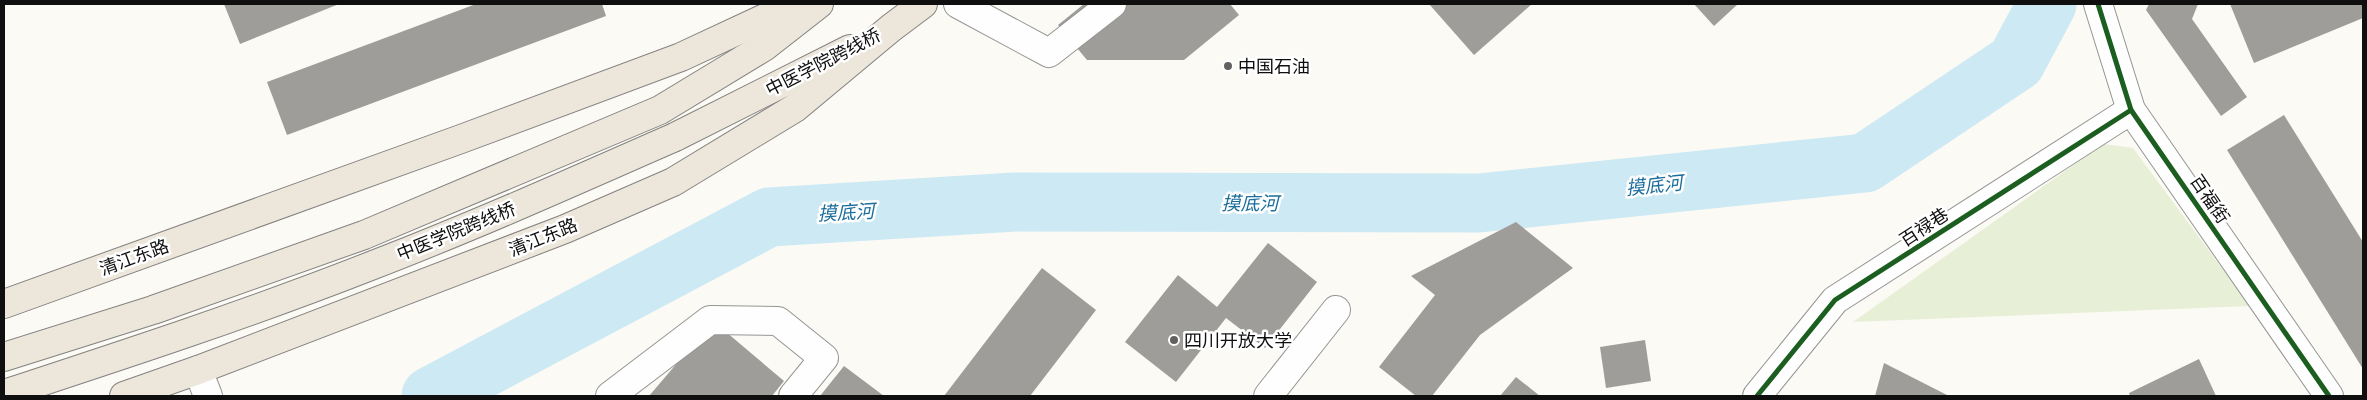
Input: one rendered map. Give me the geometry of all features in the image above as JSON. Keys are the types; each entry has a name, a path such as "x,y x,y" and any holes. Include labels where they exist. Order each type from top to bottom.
{"main road":[{"name":"清江东路","path":"4,304 462,140 680,57 795,4"},
{"name":"中医学院跨线桥","path":"4,357 153,310 364,235 660,110 764,47 820,4"},
{"name":"清江东路","path":"124,396 198,370 565,229 673,182 795,108 891,28 923,4"},
{"name":"中医学院跨线桥","path":"4,394 160,342 368,268 546,194 675,137 891,28"}],"street":[{"path":"958,4 1049,53 1112,4"},
{"name":"百福街","path":"2098,4 2132,110 2328,396"},
{"name":"百禄巷","path":"1756,396 1835,300 2132,110"},
{"path":"1268,396 1336,310"},
{"path":"610,396 710,320 778,321 824,358 793,396"},
{"path":"198,370 208,396"}],"green space":[{"path":"2103,144 2133,148 2250,306 1853,322"}],"building":[{"path":"224,4 339,4 240,44"},
{"path":"476,4 602,4 606,16 287,135 267,82"},
{"path":"1084,4 1230,4 1239,15 1184,60 1087,60 1058,25"},
{"path":"1429,4 1532,4 1474,55"},
{"path":"1694,4 1738,4 1714,26"},
{"path":"2149,4 2198,4 2192,19 2247,97 2221,116 2146,10"},
{"path":"2230,4 2363,4 2363,18 2254,63"},
{"path":"2284,115 2363,242 2363,369 2227,150"},
{"path":"1516,222 1573,268 1480,335 1432,396 1416,396 1379,367 1435,295 1411,276"},
{"path":"1268,243 1317,282 1265,348 1226,318 1176,382 1125,342 1178,275 1217,307"},
{"path":"1042,268 1096,310 1030,396 944,396"},
{"path":"713,321 784,381 772,396 649,396"},
{"path":"1645,340 1651,381 1606,388 1600,347"},
{"path":"2199,359 2216,396 2130,396 2129,393"},
{"path":"1884,363 1949,396 1875,396"},
{"path":"844,366 884,396 820,396"},
{"path":"1516,377 1540,396 1500,396"}],"waterway":[{"name":"摸底河","path":"431,396 769,217 1015,202 1479,203 1865,163 2016,62 2047,4"}],"cycle path":[{"path":"2098,4 2131,110 2329,396"},
{"path":"1757,396 1835,300 2131,110"}],"place":[{"name":"中国石油","path":"1228,66"},
{"name":"四川开放大学","path":"1174,340"}]}
